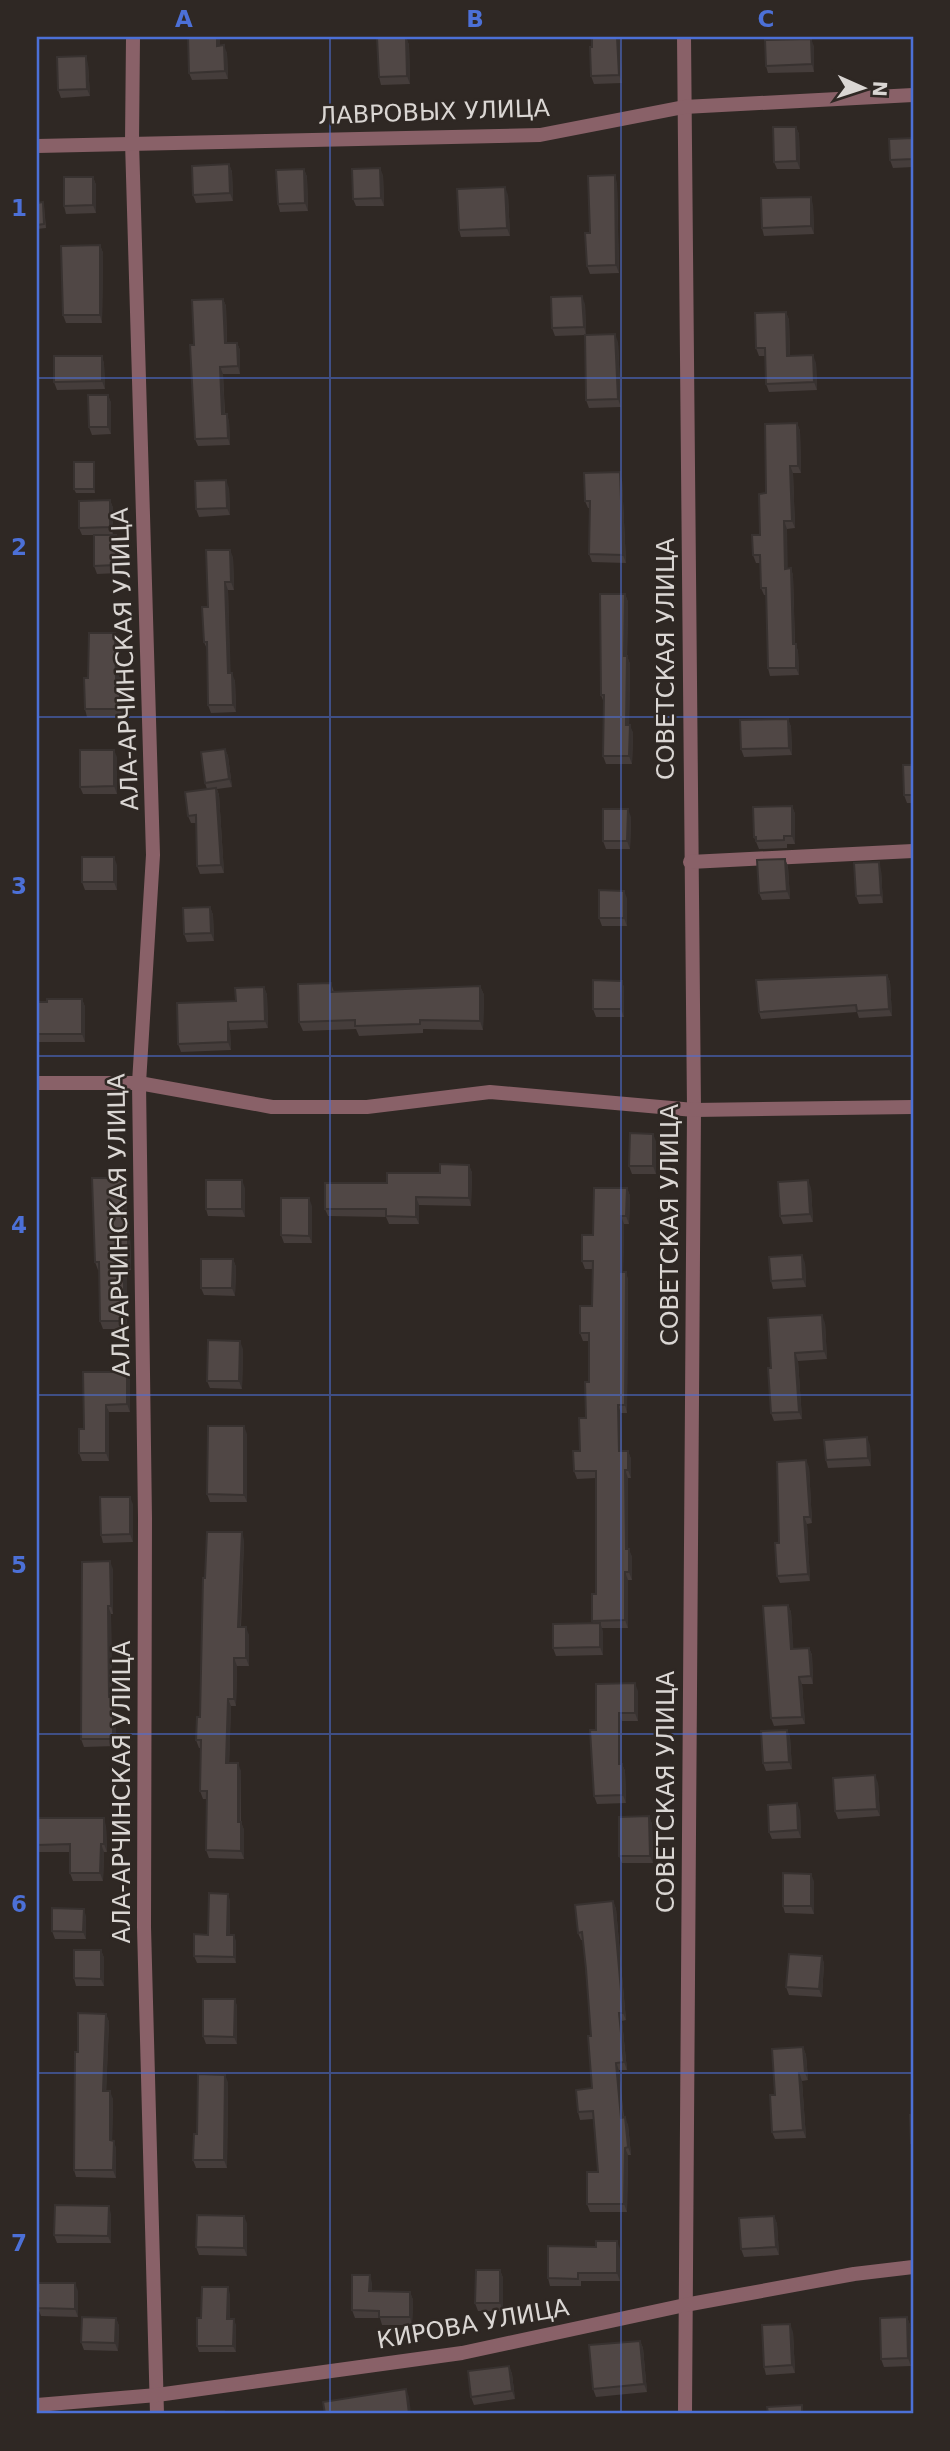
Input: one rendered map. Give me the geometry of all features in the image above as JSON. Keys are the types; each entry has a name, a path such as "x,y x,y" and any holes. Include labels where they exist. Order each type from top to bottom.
{"street":[{"name":"АЛА-АРЧИНСКАЯ УЛИЦА","path":"133,37 132,142 153,855 139,1083 145,1518 144,1927 157,2414"},
{"name":"СОВЕТСКАЯ УЛИЦА","path":"684,37 694,1110 685,2414"},
{"name":"ЛАВРОВЫХ УЛИЦА","path":"37,146 540,135 684,107 913,95"},
{"path":"690,862 913,851"},
{"path":"37,1083 139,1083 272,1107 367,1107 490,1093 694,1110 913,1107"},
{"name":"КИРОВА УЛИЦА","path":"37,2405 158,2395 462,2353 685,2305 854,2274 913,2267"}],"building":[{"path":"188,37 217,37 217,46 224,45 225,71 189,73"},
{"path":"406,37 407,76 379,77 377,38"},
{"path":"592,37 617,37 619,75 591,76"},
{"path":"811,39 812,64 766,66 765,40"},
{"path":"86,56 87,89 58,90 57,57"},
{"path":"773,127 796,127 797,161 774,162"},
{"path":"913,138 913,159 890,160 889,139"},
{"path":"229,164 230,193 193,195 192,166"},
{"path":"380,168 381,198 353,199 352,169"},
{"path":"304,169 305,203 278,204 276,170"},
{"path":"615,175 616,265 587,266 585,233 590,233 588,176"},
{"path":"64,177 93,177 93,205 64,206"},
{"path":"505,187 507,228 459,230 457,189"},
{"path":"811,197 811,226 762,228 761,198"},
{"path":"43,202 44,224 37,225 37,203"},
{"path":"100,245 100,315 63,315 61,246"},
{"path":"582,296 584,327 552,328 551,297"},
{"path":"223,299 225,343 237,343 238,366 220,367 222,414 227,414 228,438 195,439 190,345 194,345 192,300"},
{"path":"786,312 787,356 813,355 814,382 766,384 765,348 756,348 755,313"},
{"path":"615,334 618,399 586,400 585,335"},
{"path":"54,356 102,356 102,381 54,382"},
{"path":"88,395 108,395 108,427 89,427"},
{"path":"797,423 798,466 790,466 792,521 784,521 785,569 791,568 796,668 768,668 766,588 761,588 760,555 753,555 752,535 760,535 759,494 766,493 765,424"},
{"path":"74,462 94,462 94,489 74,489"},
{"path":"620,472 623,555 589,554 590,501 585,501 584,473"},
{"path":"226,480 227,508 196,509 195,481"},
{"path":"110,500 110,527 79,528 79,501"},
{"path":"94,535 116,535 116,565 94,566"},
{"path":"206,550 230,550 231,582 225,582 228,673 232,673 233,705 208,705 207,642 204,642 202,607 208,607"},
{"path":"600,594 625,594 624,656 627,656 626,725 630,725 629,756 603,756 604,695 601,695"},
{"path":"89,633 115,633 120,709 85,709 84,678 88,678"},
{"path":"788,719 789,748 741,749 740,720"},
{"path":"225,749 229,779 205,783 201,752"},
{"path":"80,750 114,750 114,786 80,787"},
{"path":"903,765 913,765 913,795 904,795"},
{"path":"216,788 221,865 197,866 196,815 188,816 185,792"},
{"path":"792,806 792,836 784,836 784,840 756,841 753,807"},
{"path":"603,809 628,809 627,841 603,841"},
{"path":"82,857 114,857 114,882 82,882"},
{"path":"785,859 787,891 759,893 757,860"},
{"path":"879,862 881,895 856,896 854,863"},
{"path":"599,890 624,891 624,918 599,918"},
{"path":"210,907 211,933 184,934 183,908"},
{"path":"887,975 889,1009 857,1011 856,1005 759,1012 756,980"},
{"path":"593,980 622,981 621,1009 593,1009"},
{"path":"331,983 331,992 480,986 480,1021 420,1020 420,1024 355,1026 355,1020 299,1022 298,984"},
{"path":"264,987 265,1021 228,1022 228,1042 178,1044 177,1003 236,1001 235,988"},
{"path":"47,999 82,999 82,1034 37,1034 37,1002 47,1002"},
{"path":"630,1133 653,1134 653,1166 629,1166"},
{"path":"440,1164 469,1165 469,1198 416,1197 416,1217 386,1216 386,1209 325,1209 325,1183 387,1183 387,1173 440,1173"},
{"path":"92,1178 124,1178 124,1226 128,1226 128,1262 124,1262 124,1321 100,1321 99,1262 95,1262"},
{"path":"206,1180 242,1180 242,1209 206,1209"},
{"path":"808,1180 810,1214 780,1216 778,1182"},
{"path":"594,1188 627,1188 626,1216 621,1216 621,1272 626,1272 625,1405 618,1405 619,1451 628,1451 628,1470 625,1470 629,1572 625,1572 625,1620 592,1621 592,1594 596,1594 596,1471 574,1471 573,1451 580,1451 579,1418 586,1418 585,1382 589,1382 589,1333 580,1333 580,1306 592,1306 593,1261 582,1261 582,1235 593,1235"},
{"path":"281,1198 309,1198 309,1236 281,1235"},
{"path":"802,1255 803,1279 771,1281 769,1257"},
{"path":"201,1259 233,1259 232,1288 201,1288"},
{"path":"822,1315 824,1351 795,1353 799,1412 771,1413 768,1318"},
{"path":"208,1340 240,1341 239,1381 207,1381"},
{"path":"83,1372 127,1372 127,1404 106,1405 106,1453 79,1453 79,1429 84,1429"},
{"path":"208,1426 244,1426 244,1495 207,1494"},
{"path":"867,1437 868,1458 826,1460 824,1440"},
{"path":"806,1460 810,1517 804,1517 808,1574 777,1576 777,1462"},
{"path":"100,1497 130,1497 130,1534 101,1535"},
{"path":"207,1532 242,1532 238,1627 246,1627 246,1658 234,1658 234,1699 228,1699 226,1763 238,1763 241,1851 206,1850 207,1791 200,1791 201,1740 196,1740 197,1717 200,1717 203,1578"},
{"path":"110,1561 109,1697 113,1697 113,1739 81,1739 82,1562"},
{"path":"788,1605 791,1649 809,1648 811,1676 799,1677 802,1717 771,1718 763,1606"},
{"path":"600,1623 600,1647 553,1648 553,1624"},
{"path":"635,1683 635,1713 619,1713 619,1764 622,1764 623,1795 594,1796 590,1730 596,1730 596,1684"},
{"path":"787,1730 789,1762 763,1763 761,1731"},
{"path":"875,1775 877,1809 835,1811 833,1778"},
{"path":"797,1803 798,1830 769,1832 768,1805"},
{"path":"649,1816 650,1856 619,1856 619,1817"},
{"path":"37,1818 104,1818 100,1873 70,1873 70,1844 37,1845"},
{"path":"783,1873 811,1874 811,1906 783,1906"},
{"path":"209,1893 228,1894 227,1935 234,1935 234,1957 194,1956 194,1934 208,1935"},
{"path":"613,1901 623,2013 619,2013 624,2062 616,2063 621,2118 625,2117 628,2147 625,2148 624,2204 587,2204 587,2172 598,2172 593,2111 578,2112 576,2090 592,2088 586,1969 582,1932 578,1933 575,1905"},
{"path":"52,1908 84,1909 83,1932 52,1931"},
{"path":"74,1950 101,1950 101,1979 74,1978"},
{"path":"789,1954 822,1956 819,1989 786,1987"},
{"path":"203,1999 235,1999 234,2037 203,2036"},
{"path":"78,2013 106,2014 103,2091 110,2091 113,2170 74,2170"},
{"path":"803,2047 805,2073 799,2073 803,2130 772,2132 770,2095 775,2095 772,2049"},
{"path":"198,2074 225,2075 224,2160 193,2160 194,2134 197,2134"},
{"path":"910,2115 913,2115 913,2143 911,2143"},
{"path":"55,2205 109,2206 108,2236 54,2235"},
{"path":"197,2215 244,2216 244,2248 196,2247"},
{"path":"774,2216 776,2247 741,2249 739,2218"},
{"path":"596,2241 617,2241 617,2273 578,2273 578,2279 548,2278 548,2246 596,2247"},
{"path":"476,2270 500,2270 500,2303 475,2303"},
{"path":"352,2275 370,2275 369,2291 410,2292 410,2317 379,2317 379,2311 352,2310"},
{"path":"38,2283 75,2283 75,2309 38,2308"},
{"path":"202,2287 228,2287 227,2319 234,2319 233,2346 197,2346 197,2318 201,2318"},
{"path":"82,2317 116,2318 115,2343 81,2342"},
{"path":"907,2317 908,2358 881,2359 880,2318"},
{"path":"790,2324 792,2365 764,2367 762,2325"},
{"path":"640,2341 644,2384 593,2389 589,2345"},
{"path":"509,2366 512,2391 471,2397 468,2371"},
{"path":"406,2389 409,2414 325,2414 323,2402"},
{"path":"802,2405 802,2414 768,2414 767,2407"},
{"path":"191,2411 224,2411 224,2414 191,2414"}]}
